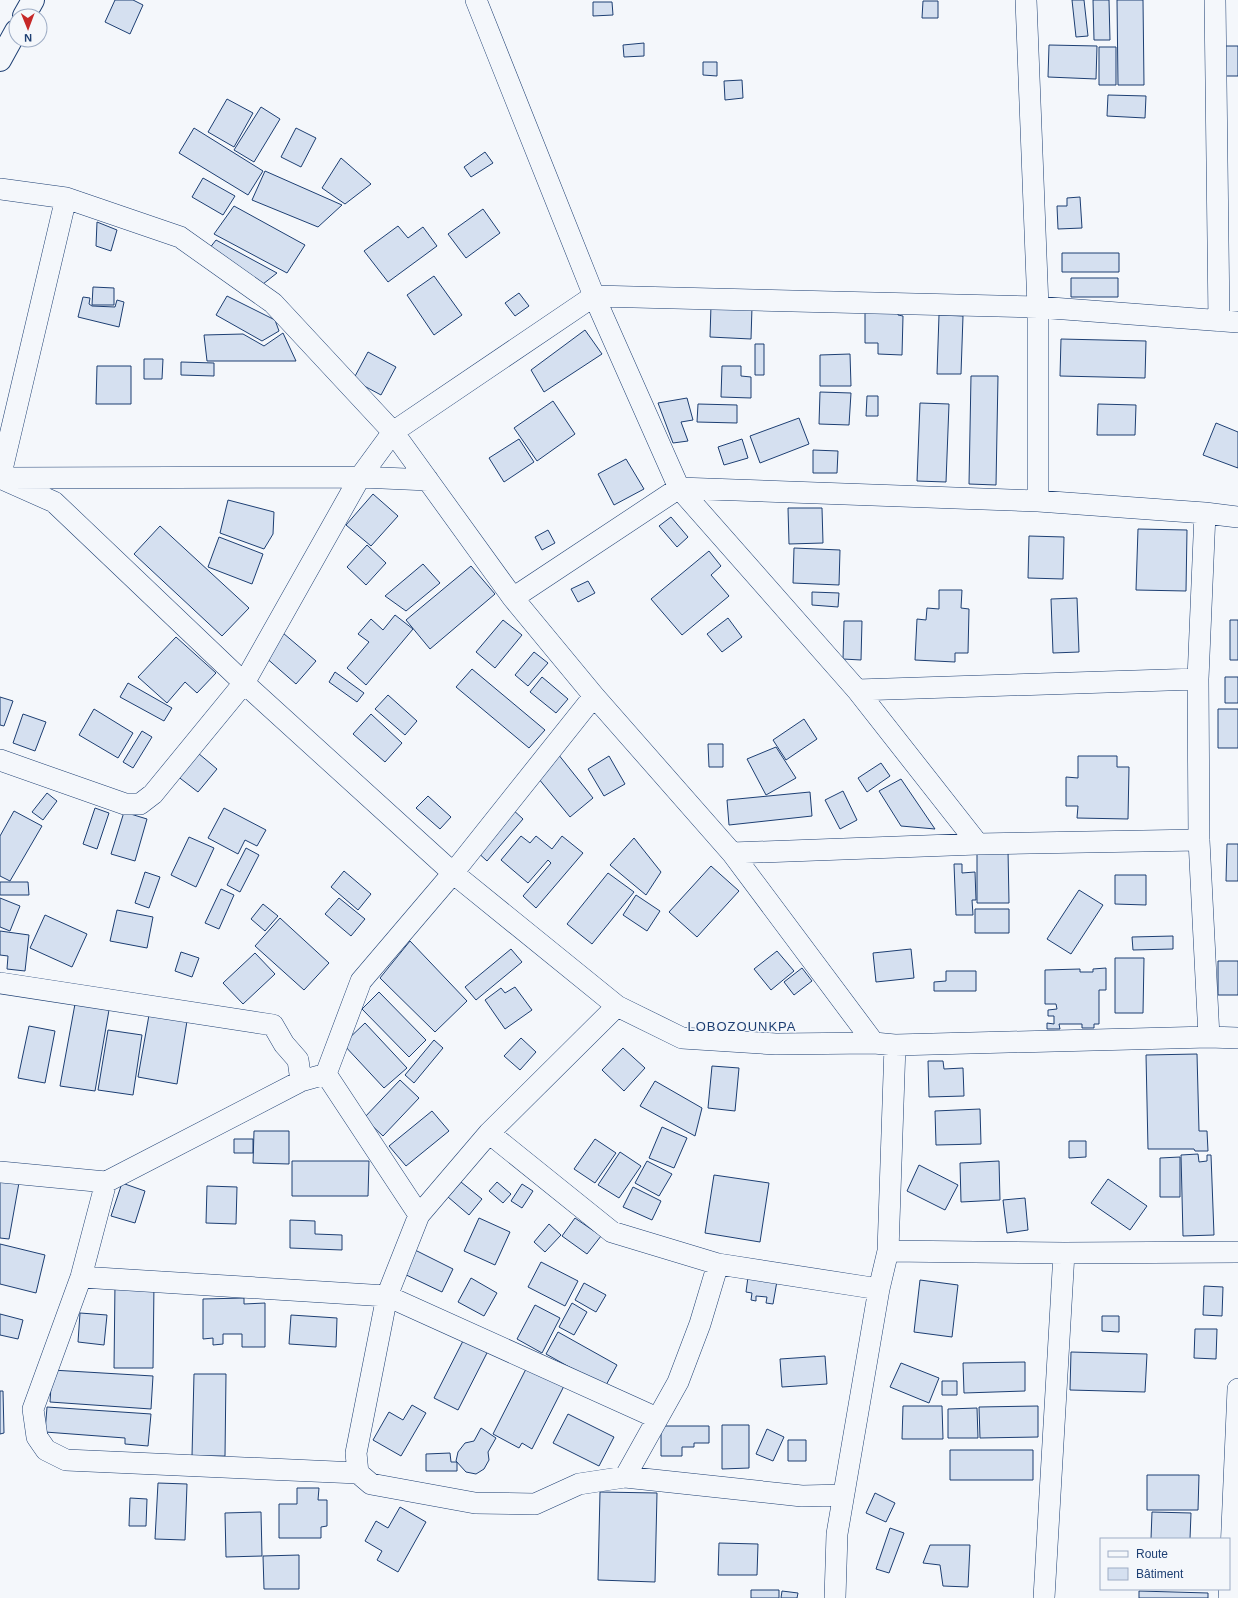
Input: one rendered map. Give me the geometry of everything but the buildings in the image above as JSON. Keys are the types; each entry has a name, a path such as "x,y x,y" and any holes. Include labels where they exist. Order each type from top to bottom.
{"street":[{"path":"476,0 594,296 679,488 857,690 978,844"},
{"path":"1026,0 1038,308 1038,501"},
{"path":"0,760 125,804 140,804 153,794 244,683 360,477 393,432 594,296 1038,308 1228,322 1215,0"},
{"path":"0,60 8,46"},
{"path":"0,189 66,198 180,237 273,303 393,432 513,598 594,696 732,853 874,1043"},
{"path":"0,478 66,198"},
{"path":"0,478 360,477 428,480"},
{"path":"0,478 54,502 244,683 453,873 617,1006 682,1038 776,1044 874,1043 895,1045 1209,1037 1238,1038"},
{"path":"0,483 54,502"},
{"path":"513,598 679,488 1038,501 1205,513 1238,517"},
{"path":"1205,513 1198,679 1200,840 1209,1037"},
{"path":"857,690 1198,679"},
{"path":"326,1074 361,981 453,873 594,696"},
{"path":"732,853 978,844 1200,840"},
{"path":"0,983 273,1025 284,1044 298,1060 301,1081"},
{"path":"358,1473 356,1453 387,1296 419,1215 488,1133 617,1006"},
{"path":"835,1598 837,1534 879,1289 888,1252 895,1045"},
{"path":"0,1172 106,1182 301,1081 326,1074"},
{"path":"326,1074 419,1215"},
{"path":"488,1133 612,1232 718,1264 879,1289"},
{"path":"106,1182 81,1277 33,1409 37,1437 46,1450 66,1460 358,1473 371,1484 475,1503 535,1504 579,1484 626,1477 802,1496 844,1495"},
{"path":"888,1252 1238,1252"},
{"path":"1044,1598 1064,1253"},
{"path":"626,1477 678,1382 700,1324 718,1264"},
{"path":"81,1277 387,1296 657,1418"},
{"path":"1230,1575 1238,1389"}],"district":[{"name":"LOBOZOUNKPA","path":"742,1026"}]}
